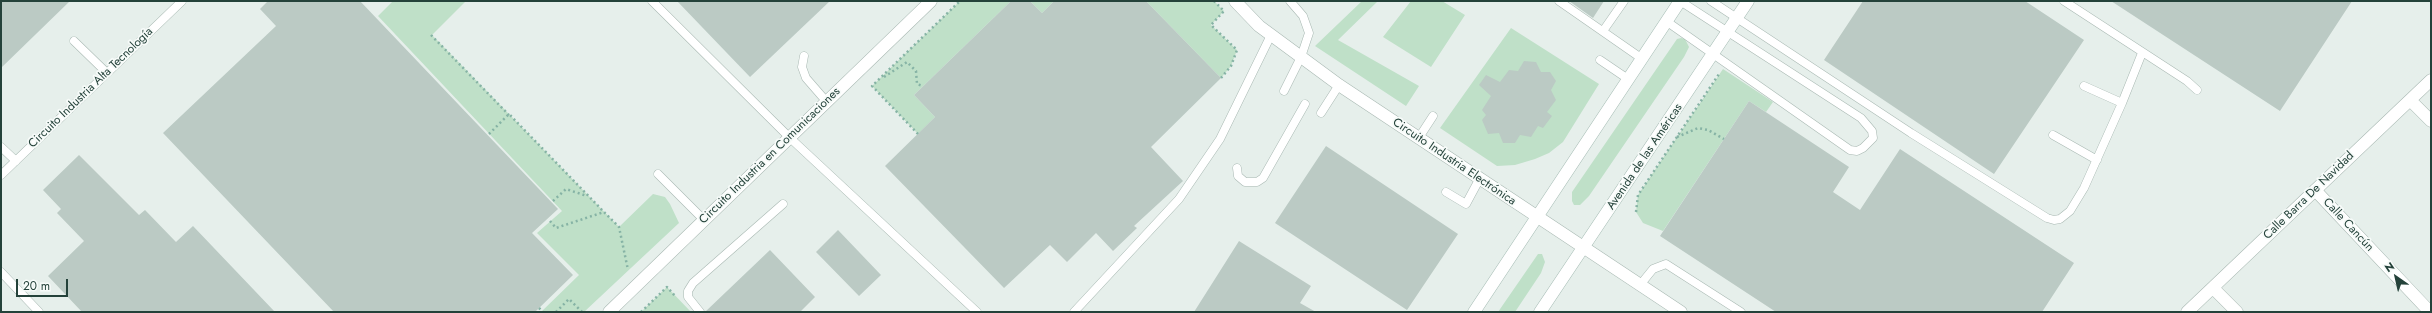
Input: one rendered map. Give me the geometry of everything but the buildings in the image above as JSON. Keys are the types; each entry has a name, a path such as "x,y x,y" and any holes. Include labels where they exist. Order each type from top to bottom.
{"street":[{"name":"Circuito Industria en Comunicaciones","path":"609,312 931,1"},
{"name":"Circuito Industria Electrónica","path":"1235,1 1271,34 1339,85 1418,139 1480,178 1536,217 1681,312"},
{"path":"1474,312 1680,1"},
{"name":"Avenida de las Américas","path":"1540,312 1748,1"},
{"name":"Calle Barra De Navidad","path":"2187,312 2431,80"},
{"path":"2410,100 2431,121"},
{"name":"Calle Cancún","path":"2315,190 2430,312"},
{"path":"2213,288 2237,312"}],"lane":[{"name":"Circuito Industria Alta Tecnología","path":"1,175 182,1"},
{"path":"652,1 789,137 977,312"},
{"path":"1284,91 1301,57 1308,33 1307,24 1303,16 1290,1"},
{"path":"1559,1 1641,58"},
{"path":"1603,31 1624,1"},
{"path":"1666,21 1714,53 1850,150 1864,148 1873,138 1872,131 1861,118 1680,1"},
{"path":"1711,1 1880,114 2047,218 2060,219 2070,211 2097,160 2142,53"},
{"path":"2064,1 2187,81 2196,90"},
{"path":"1074,312 1179,199 1220,139 1271,34"},
{"path":"74,41 107,73"},
{"path":"804,56 802,67 806,78 826,101"},
{"path":"1600,60 1628,79"},
{"path":"1321,113 1339,85"},
{"path":"2084,86 2122,103"},
{"path":"1237,168 1238,176 1245,182 1257,182 1263,178 1272,165 1305,104"},
{"path":"1418,139 1433,116"},
{"path":"2053,135 2097,160"},
{"path":"1,146 16,161"},
{"path":"658,174 704,220"},
{"path":"1446,192 1466,204 1480,178"},
{"path":"700,312 688,297 688,291 693,283 783,204"},
{"path":"1640,285 1653,269 1666,264 1741,312"},
{"path":"1,272 39,312"}],"path":[{"path":"872,86 960,1"},
{"path":"1214,1 1224,11 1211,25 1237,50 1231,66 1221,78"},
{"path":"432,35 619,227 628,270"},
{"path":"872,86 907,62 916,71 917,84 923,86"},
{"path":"1636,212 1638,195 1723,68"},
{"path":"872,86 918,134"},
{"path":"489,134 509,114 512,118"},
{"path":"1677,138 1698,128 1708,130 1724,138"},
{"path":"553,201 566,188 589,197"},
{"path":"550,221 556,228 604,212"},
{"path":"641,312 667,287"},
{"path":"556,312 569,299 582,312"},
{"path":"539,308 543,312"}],"green space":[{"path":"393,1 466,1 432,35 619,227 653,194 665,197 670,204 679,223 584,312 541,312 579,275 537,233 562,211 378,16"},
{"path":"960,1 1011,1 914,95 935,117 918,134 872,86"},
{"path":"1030,1 1054,1 1042,13"},
{"path":"1146,1 1214,1 1224,11 1211,25 1237,50 1231,66 1221,78"},
{"path":"1362,1 1378,1 1338,40 1419,86 1406,106 1315,46"},
{"path":"1411,1 1442,1 1465,15 1431,67 1383,37"},
{"path":"1511,28 1599,84 1563,142 1549,153 1535,159 1515,165 1497,166 1440,128"},
{"path":"1677,39 1685,39 1689,47 1684,57 1589,196 1580,205 1574,205 1572,201 1572,192"},
{"path":"1723,69 1773,102 1766,112 1749,101 1663,231 1643,223 1636,212 1638,195"},
{"path":"1538,254 1542,254 1545,262 1541,273 1515,312 1498,312"},
{"path":"667,287 691,312 641,312"}]}
